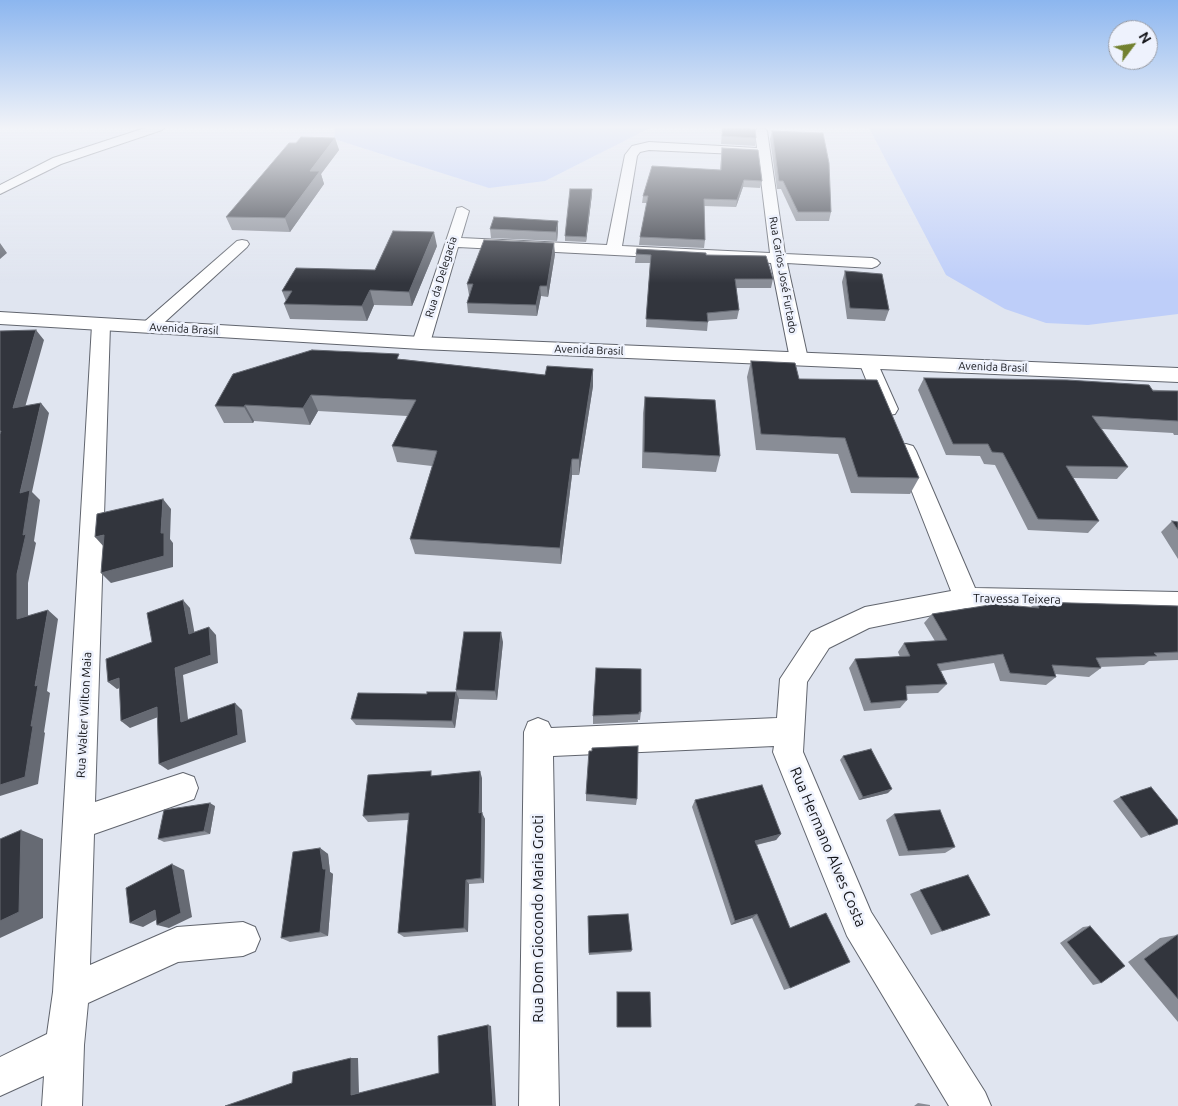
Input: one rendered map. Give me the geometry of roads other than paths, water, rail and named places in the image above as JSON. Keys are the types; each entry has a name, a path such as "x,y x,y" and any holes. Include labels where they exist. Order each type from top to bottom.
{"street":[{"path":"0,190 20,180"},
{"path":"614,250 627,180"},
{"name":"Rua Carios José Furtado","path":"768,180 778,258 799,359"},
{"name":"Rua da Delegacia","path":"421,343 462,211"},
{"path":"452,242 872,263"},
{"path":"149,327 242,244"},
{"name":"Avenida Brasil","path":"0,318 421,343 1178,374"},
{"name":"Rua Walter Wilton Maia","path":"62,1106 65,1045 71,992 101,325"},
{"path":"868,362 967,598"},
{"name":"Travessa Teixera","path":"794,679 820,640 865,618 967,598 1178,603"},
{"name":"Rua Hermano Alves Costa","path":"794,679 788,752 859,924 971,1106"},
{"name":"Rua Dom Giocondo Maria Groti","path":"539,1106 538,737 790,731"},
{"path":"79,823 183,788"},
{"path":"71,992 177,945 243,939"},
{"path":"0,1077 65,1045"}]}
